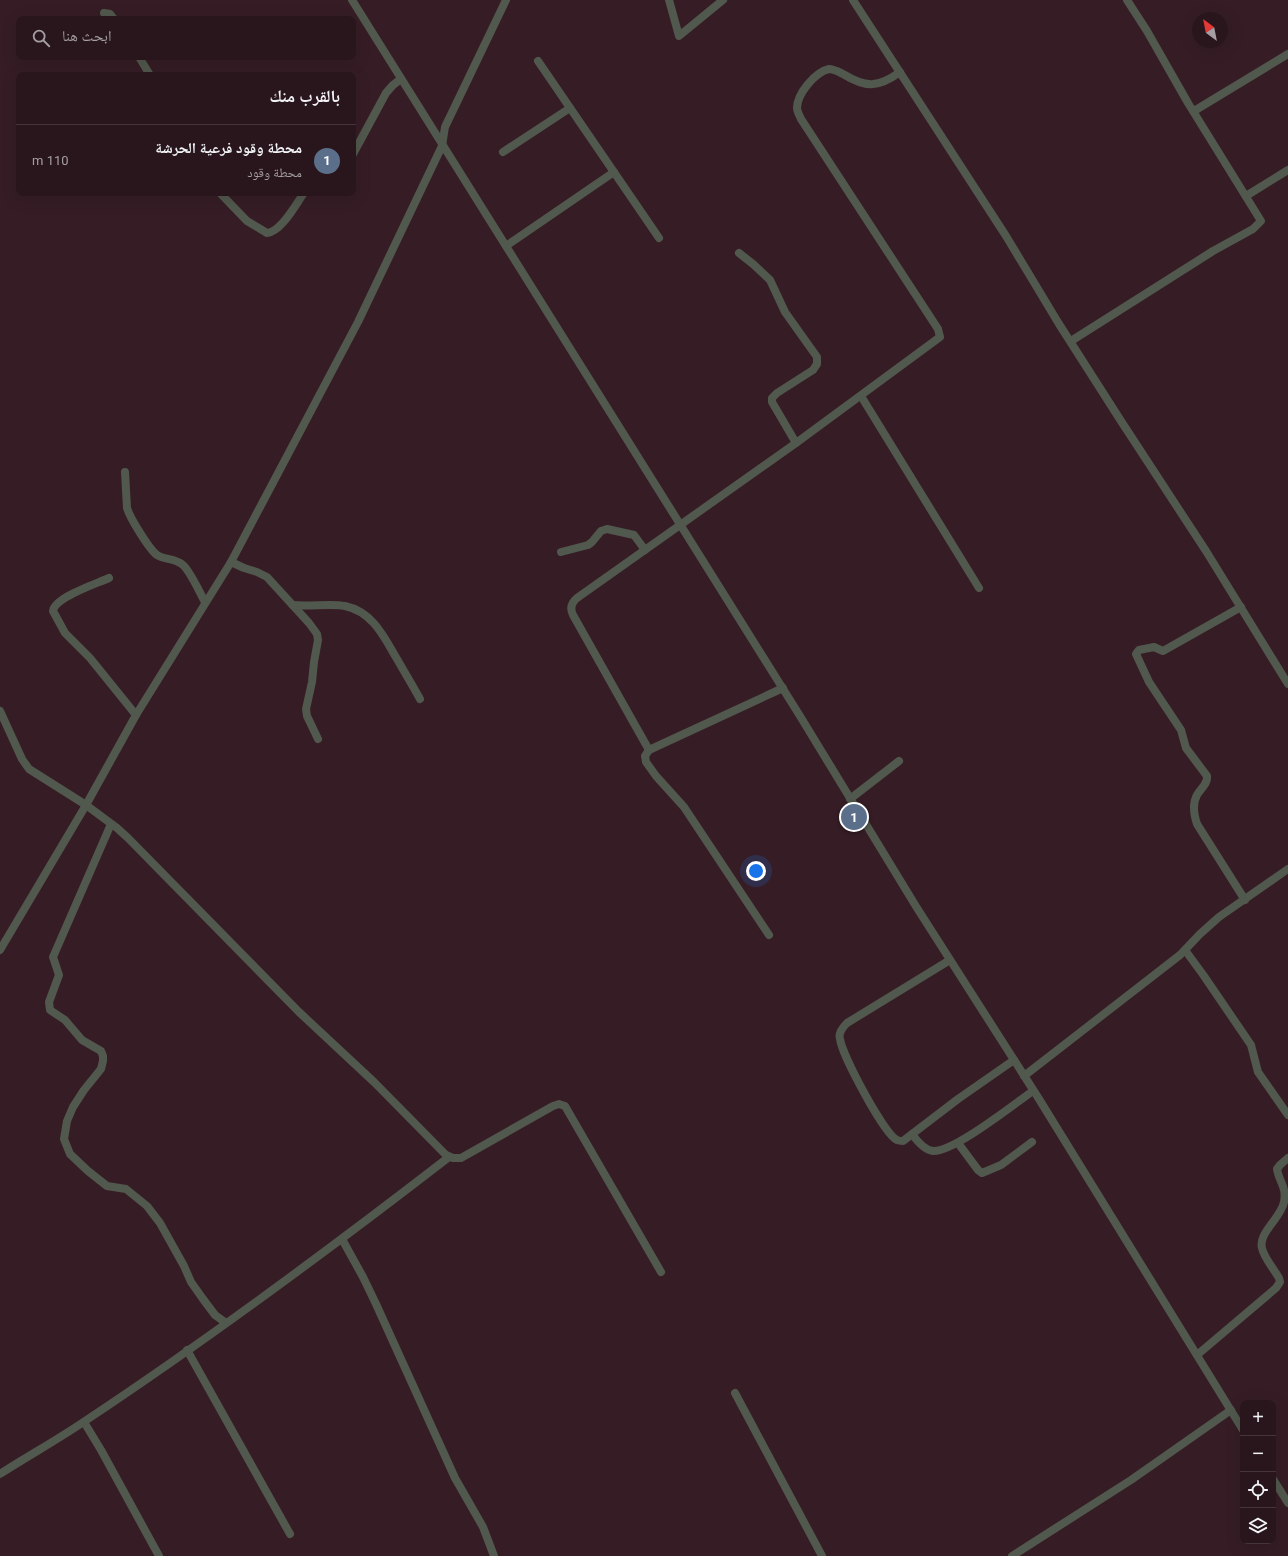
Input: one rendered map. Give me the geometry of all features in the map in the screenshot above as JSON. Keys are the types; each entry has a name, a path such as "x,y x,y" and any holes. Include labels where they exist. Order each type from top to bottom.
{"street":[{"path":"352,0 782,688 950,960 1024,1076 1240,1425"},
{"path":"0,950 86,805 136,715 230,562 358,322 442,146 445,127 506,0"},
{"path":"670,0 679,36 723,0"},
{"path":"853,0 1006,236 1071,341 1241,607 1288,684"},
{"path":"1071,341 1260,223 1261,219 1127,0"},
{"path":"104,13 110,14 112,16"},
{"path":"1194,111 1288,54"},
{"path":"141,60 148,72"},
{"path":"538,61 659,238"},
{"path":"649,750 573,615 571,610 574,601 939,339 940,334 810,134 801,119 797,107 799,99 810,82 820,73 830,69 835,70 857,82 865,84 878,84 900,72"},
{"path":"356,148 386,93 401,79"},
{"path":"503,152 570,108"},
{"path":"1246,196 1288,170"},
{"path":"506,246 614,172"},
{"path":"223,196 247,221 269,233 286,218 302,196"},
{"path":"739,253 770,280 790,321 818,357 817,364 813,370 777,393 772,398 772,402 796,443"},
{"path":"860,396 979,588"},
{"path":"125,472 127,508 129,514 156,555 175,560 182,564 205,602"},
{"path":"561,552 588,545 601,531 607,529 634,535 645,550"},
{"path":"230,562 267,577 309,623 318,637 312,682 306,709 307,716 318,739"},
{"path":"109,578 66,597 55,605 53,611 66,633 90,658 136,715"},
{"path":"293,605 344,606 356,610 366,616 381,631 420,699"},
{"path":"1241,607 1163,651 1154,647 1139,650 1136,654 1149,682 1181,730 1186,748 1207,776 1207,781 1194,800 1194,810 1197,824 1246,900"},
{"path":"769,935 684,807 661,783 651,770 645,758 646,753 649,750 782,688"},
{"path":"0,711 22,759 29,769 86,805 132,842 299,1012 449,1157 461,1158 553,1106 559,1104 565,1106 661,1272"},
{"path":"850,799 899,761"},
{"path":"111,824 53,957 59,976 49,1002 50,1010 65,1020 82,1040 101,1051 103,1056 101,1069 84,1090 73,1107 67,1121 64,1139 70,1154 88,1171 107,1186 126,1189 147,1206 160,1223 184,1266 191,1282 203,1300 215,1315 226,1323"},
{"path":"1024,1076 1185,950 1219,917 1246,900 1288,869"},
{"path":"1185,950 1251,1046 1258,1072 1288,1115"},
{"path":"950,960 847,1023 842,1028 839,1036 856,1077 886,1127 898,1140 903,1141 953,1102 1014,1060"},
{"path":"912,1134 923,1147 931,1151 942,1150 958,1143 1033,1091"},
{"path":"958,1143 978,1170 982,1173 987,1173 1001,1165 1032,1142"},
{"path":"0,1474 84,1422 226,1323 342,1240 449,1157"},
{"path":"1197,1355 1276,1288 1280,1282 1262,1250 1261,1240 1281,1211 1284,1202 1285,1191 1277,1170 1288,1158"},
{"path":"342,1240 376,1304 455,1478 483,1527 494,1556"},
{"path":"187,1350 290,1534"},
{"path":"735,1393 822,1556"},
{"path":"1012,1556 1131,1480 1231,1410"},
{"path":"84,1422 159,1556"},
{"path":"1276,1483 1288,1503"}],"place":[{"name":"محطة وقود فرعية الحرشة","path":"854,817"}]}
